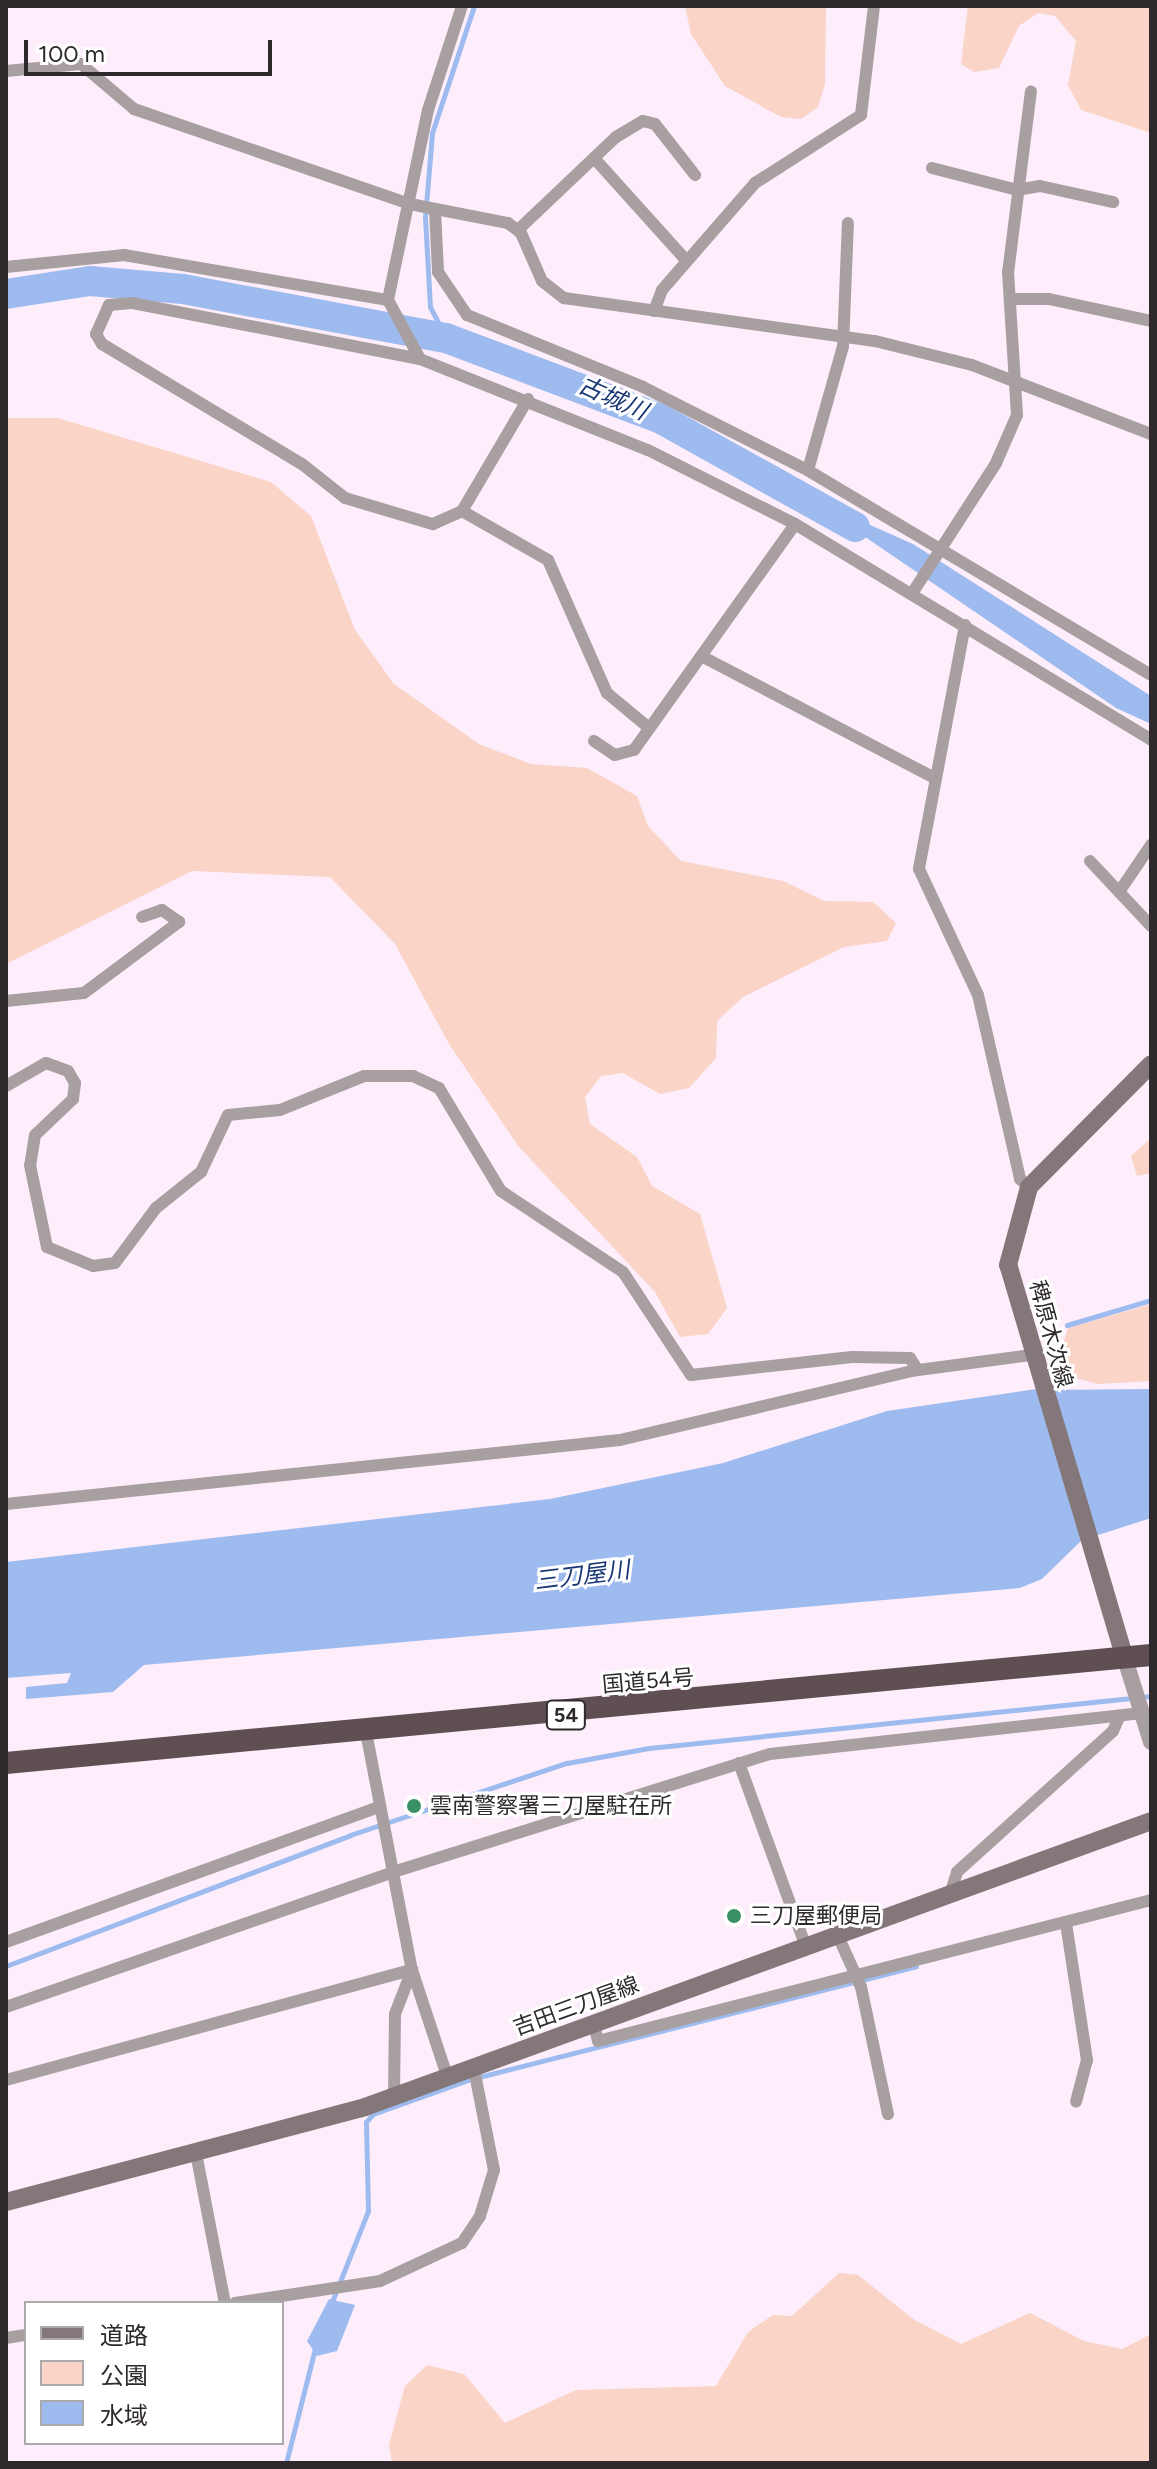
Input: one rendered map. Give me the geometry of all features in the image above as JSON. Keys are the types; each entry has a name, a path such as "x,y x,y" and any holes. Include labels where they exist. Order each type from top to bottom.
{"highway":[{"name":"国道54号","path":"6,1763 366,1732 1151,1655"}],"main road":[{"name":"稗原木次線","path":"1125,1659 1032,1360 1008,1265 1029,1187 1151,1064"},
{"name":"吉田三刀屋線","path":"6,2202 394,2097 1151,1821"}],"street":[{"path":"462,6 428,110 424,207 438,272 467,315 643,387 808,470 1151,675"},
{"path":"654,311 686,260 766,173 839,135 861,115 874,6"},
{"path":"6,71 81,64 134,109 424,207 519,229"},
{"path":"914,590 996,463 1017,415 1011,299 1017,190 1031,91"},
{"path":"519,229 629,126 648,121 695,175"},
{"path":"594,158 686,260"},
{"path":"932,168 1017,190 1040,186 1113,202"},
{"path":"388,305 424,207"},
{"path":"808,470 843,336 848,223"},
{"path":"519,229 534,271 551,291 579,302 843,336 1016,381 1151,434"},
{"path":"6,267 124,255 388,305 418,356"},
{"path":"1011,299 1049,299 1151,321"},
{"path":"528,399 462,511 433,524 359,505 102,344 96,334 109,305 131,303 418,356 528,399 795,524 914,590 1151,740"},
{"path":"462,511 548,560 607,693 649,728"},
{"path":"594,741 623,756 649,728 705,658 795,524"},
{"path":"965,625 931,776 919,869 978,995 1020,1179 1029,1187"},
{"path":"705,658 931,776"},
{"path":"1119,892 1151,845"},
{"path":"1090,861 1151,926"},
{"path":"6,1001 84,993 179,922 162,910 142,917"},
{"path":"6,1086 46,1063 68,1071 75,1083 73,1099 35,1135 30,1165 47,1247 81,1262 115,1263 156,1208 201,1172 228,1115 280,1110 364,1076 413,1076 439,1088 501,1191 623,1272 691,1375 852,1357 910,1358 917,1369"},
{"path":"6,1504 620,1440 917,1369 1032,1360"},
{"path":"1125,1659 1151,1742"},
{"path":"6,2007 390,1873 739,1763 1141,1711"},
{"path":"950,1894 957,1872 1113,1731 1120,1715"},
{"path":"366,1732 376,1812 412,1970 448,2079"},
{"path":"739,1763 806,1947"},
{"path":"6,1942 376,1812"},
{"path":"594,2025 598,2041 1151,1900"},
{"path":"1066,1923 1087,2060 1076,2102"},
{"path":"838,1936 855,1977 888,2114"},
{"path":"6,2080 412,1970"},
{"path":"394,2097 395,2014 412,1970"},
{"path":"248,2301 380,2281 462,2243 480,2216 494,2170 474,2069"},
{"path":"196,2153 225,2301"}],"green space":[{"path":"685,6 826,6 825,84 818,107 801,119 781,117 725,86 691,34"},
{"path":"968,6 1151,6 1151,133 1081,110 1068,85 1076,41 1055,16 1038,13 1019,26 999,68 974,72 961,64"},
{"path":"6,418 58,418 271,482 311,516 355,630 394,684 479,744 531,764 587,768 637,796 648,826 681,861 783,881 824,901 873,902 896,923 887,941 844,947 743,997 717,1021 716,1058 689,1088 660,1094 623,1073 601,1076 585,1097 590,1124 637,1157 652,1186 700,1214 727,1308 708,1334 680,1337 655,1292 519,1147 449,1044 395,944 330,877 192,871 6,964"},
{"path":"1151,1138 1151,1173 1137,1176 1131,1156"},
{"path":"1151,1304 1151,1381 1098,1384 1064,1375 1058,1361 1068,1328"},
{"path":"839,2273 858,2275 913,2319 961,2344 1030,2313 1084,2341 1122,2349 1151,2334 1151,2463 392,2463 389,2445 405,2386 427,2365 464,2374 505,2423 576,2390 716,2386 748,2332 773,2315 792,2316"}],"water":[{"path":"805,496 913,544 1151,696 1151,724 1116,708"},
{"name":"三刀屋川","path":"1036,1389 1081,1541 1042,1579 1020,1588 144,1665 113,1692 26,1699 26,1687 67,1683 71,1673 6,1678 6,1562 550,1499 723,1463 887,1411"},
{"path":"1151,1389 1151,1518 1092,1537 1046,1390"},
{"path":"329,2299 355,2305 337,2351 317,2356 307,2341"}],"waterway":[{"path":"446,338 430,307 425,217 432,133 474,6"},
{"name":"古城川","path":"6,294 90,281 183,289 446,338 661,419 855,527"},
{"path":"1067,1325 1151,1300"},
{"path":"6,1966 350,1835 567,1763 649,1748 1151,1696"},
{"path":"331,2304 368,2211 366,2122 373,2114 471,2079 916,1966"},
{"path":"286,2463 315,2348"}],"place":[{"name":"雲南警察署三刀屋駐在所","path":"414,1806"},
{"name":"三刀屋郵便局","path":"734,1916"}]}
